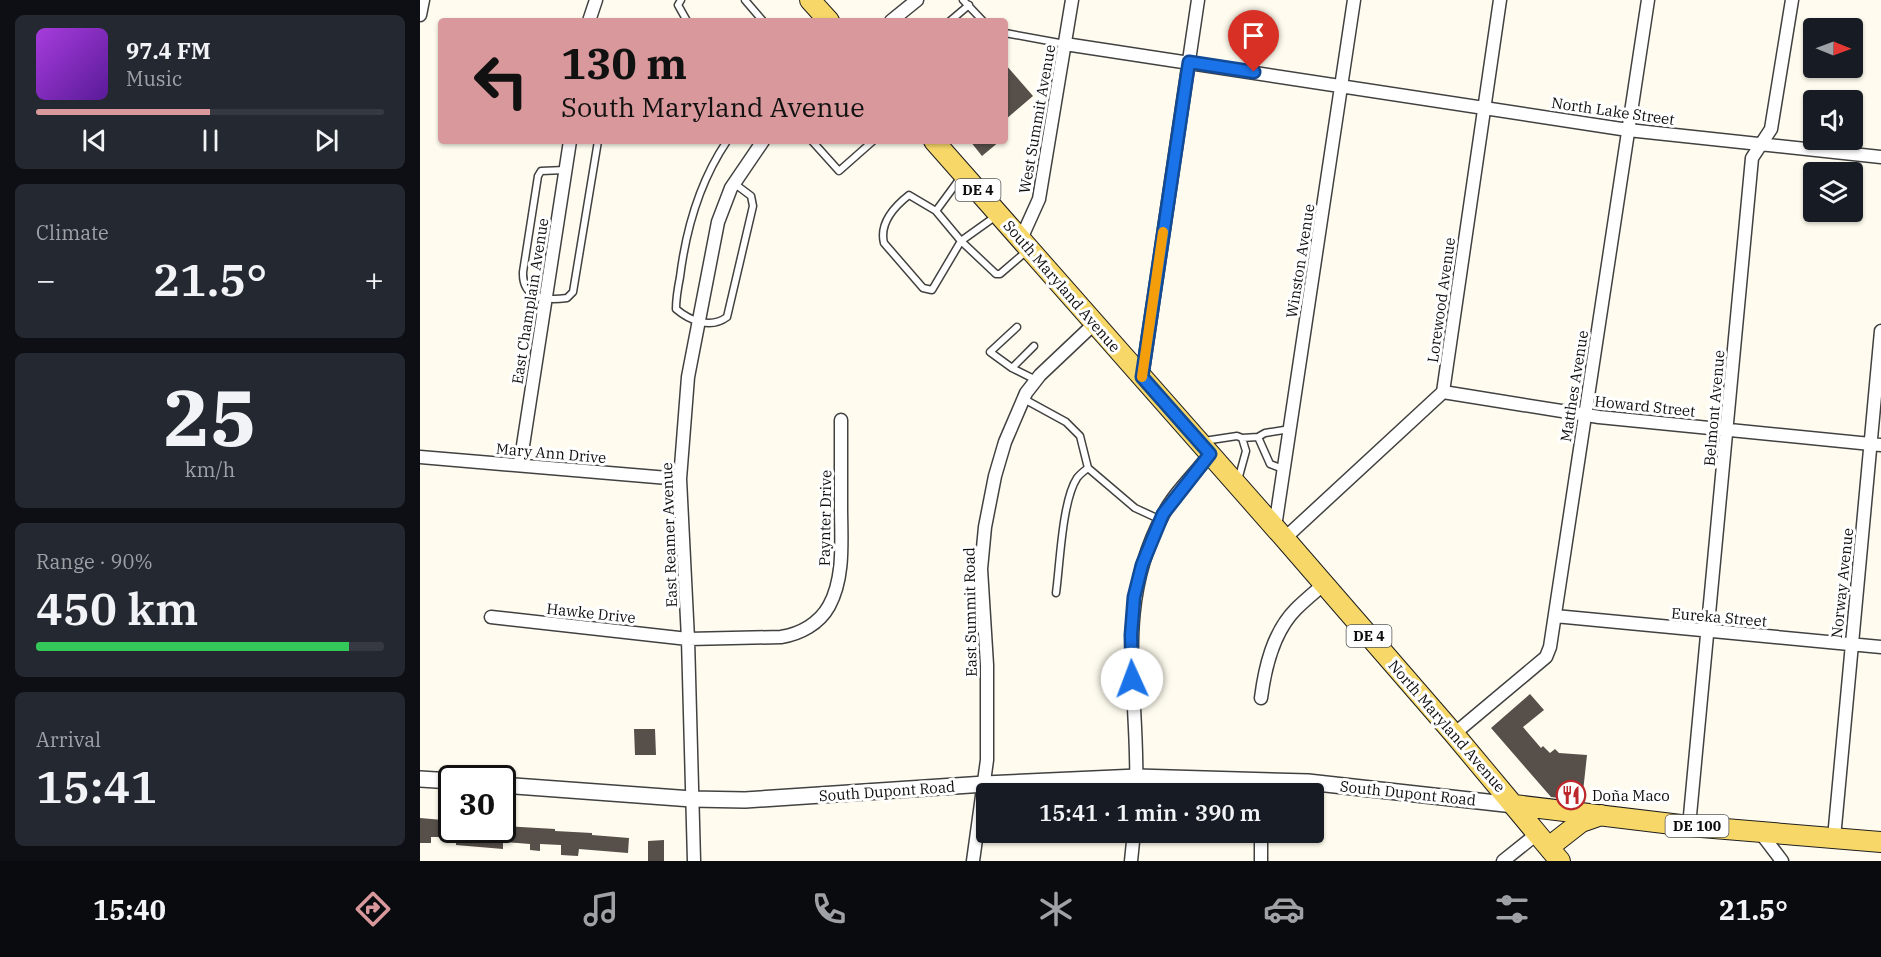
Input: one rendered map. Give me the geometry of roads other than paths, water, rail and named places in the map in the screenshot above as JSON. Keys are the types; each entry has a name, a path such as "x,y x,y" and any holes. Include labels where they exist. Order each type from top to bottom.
{"main road":[{"path":"810,0 826,18"},
{"name":"South Maryland Avenue","path":"937,144 1280,533"},
{"name":"North Maryland Avenue","path":"1280,533 1549,847"},
{"name":"South Dupont Road","path":"1514,805 1689,826 1881,842"},
{"path":"1549,847 1581,822 1604,815"}],"street":[{"path":"420,15 423,0"},
{"path":"590,18 596,0"},
{"path":"895,18 916,0"},
{"name":"West Summit Avenue","path":"1025,244 1039,199 1072,0"},
{"path":"1142,377 1198,0"},
{"name":"Winston Avenue","path":"1280,533 1284,469 1354,0"},
{"name":"Lorewood Avenue","path":"1443,392 1500,0"},
{"name":"Matthes Avenue","path":"1454,734 1546,657 1550,647 1648,0"},
{"name":"Belmont Avenue","path":"1689,826 1752,158 1771,129 1792,0"},
{"name":"North Lake Street","path":"1065,44 1628,130 1881,157"},
{"name":"East Champlain Avenue","path":"520,465 570,144"},
{"name":"East Reamer Avenue","path":"694,861 688,639 680,479 688,377 718,222 735,184 758,144"},
{"name":"East Summit Road","path":"985,783 987,665 981,569 985,527 1005,442 1024,399 1036,380 1095,323"},
{"name":"Norway Avenue","path":"1834,838 1851,644 1876,444 1881,331"},
{"path":"1280,533 1443,392"},
{"name":"Howard Street","path":"1443,392 1584,415 1876,444"},
{"name":"Paynter Drive","path":"688,639 781,637 796,634 810,627 829,607 838,582 841,558 841,420"},
{"path":"1137,783 1131,635 1134,597 1142,565 1161,520 1205,448"},
{"name":"Mary Ann Drive","path":"420,457 680,479"},
{"path":"1261,698 1269,658 1281,629 1295,610 1324,584"},
{"name":"Eureka Street","path":"1555,616 1881,647"},
{"name":"Hawke Drive","path":"491,617 688,639"},
{"name":"South Dupont Road","path":"1007,783 1137,777 1212,783"},
{"path":"420,779 438,780"},
{"name":"South Dupont Road","path":"1299,783 1317,783"},
{"name":"South Dupont Road","path":"1324,784 1514,805"},
{"name":"South Dupont Road","path":"516,786 692,800 746,800 976,785"},
{"path":"1760,832 1782,861"},
{"name":"East Summit Road","path":"972,861 976,837"},
{"path":"1131,861 1133,843"},
{"path":"1261,843 1261,861"},
{"path":"1503,861 1549,847"}],"lane":[{"path":"681,0 678,4 685,18"},
{"path":"745,0 760,18"},
{"path":"953,18 966,2 980,18"},
{"path":"1008,34 1065,44"},
{"path":"566,170 548,169 541,171 538,176 522,280 524,287 530,293 545,298 567,297 573,292 598,144"},
{"path":"725,144 696,204 682,258 676,309 698,322 720,322 727,317 753,206 751,196 735,184"},
{"path":"816,144 839,171 870,144"},
{"path":"936,210 963,174"},
{"path":"999,214 961,241 932,290 923,288 884,243 882,233 894,207 909,195 936,210 961,241 996,274 1000,274 1025,244"},
{"path":"1017,327 990,352 1012,368 1036,380"},
{"path":"1012,368 1034,346"},
{"path":"1024,399 1066,422 1080,436 1088,468 1135,508 1161,520"},
{"path":"1205,448 1237,436 1258,437 1265,433 1290,429"},
{"path":"1258,437 1270,464 1284,469"},
{"path":"1237,484 1246,451 1242,438"},
{"path":"1056,593 1063,530 1070,499 1077,478 1088,468"}],"place":[{"name":"Doña Maco","path":"1571,795"}]}
